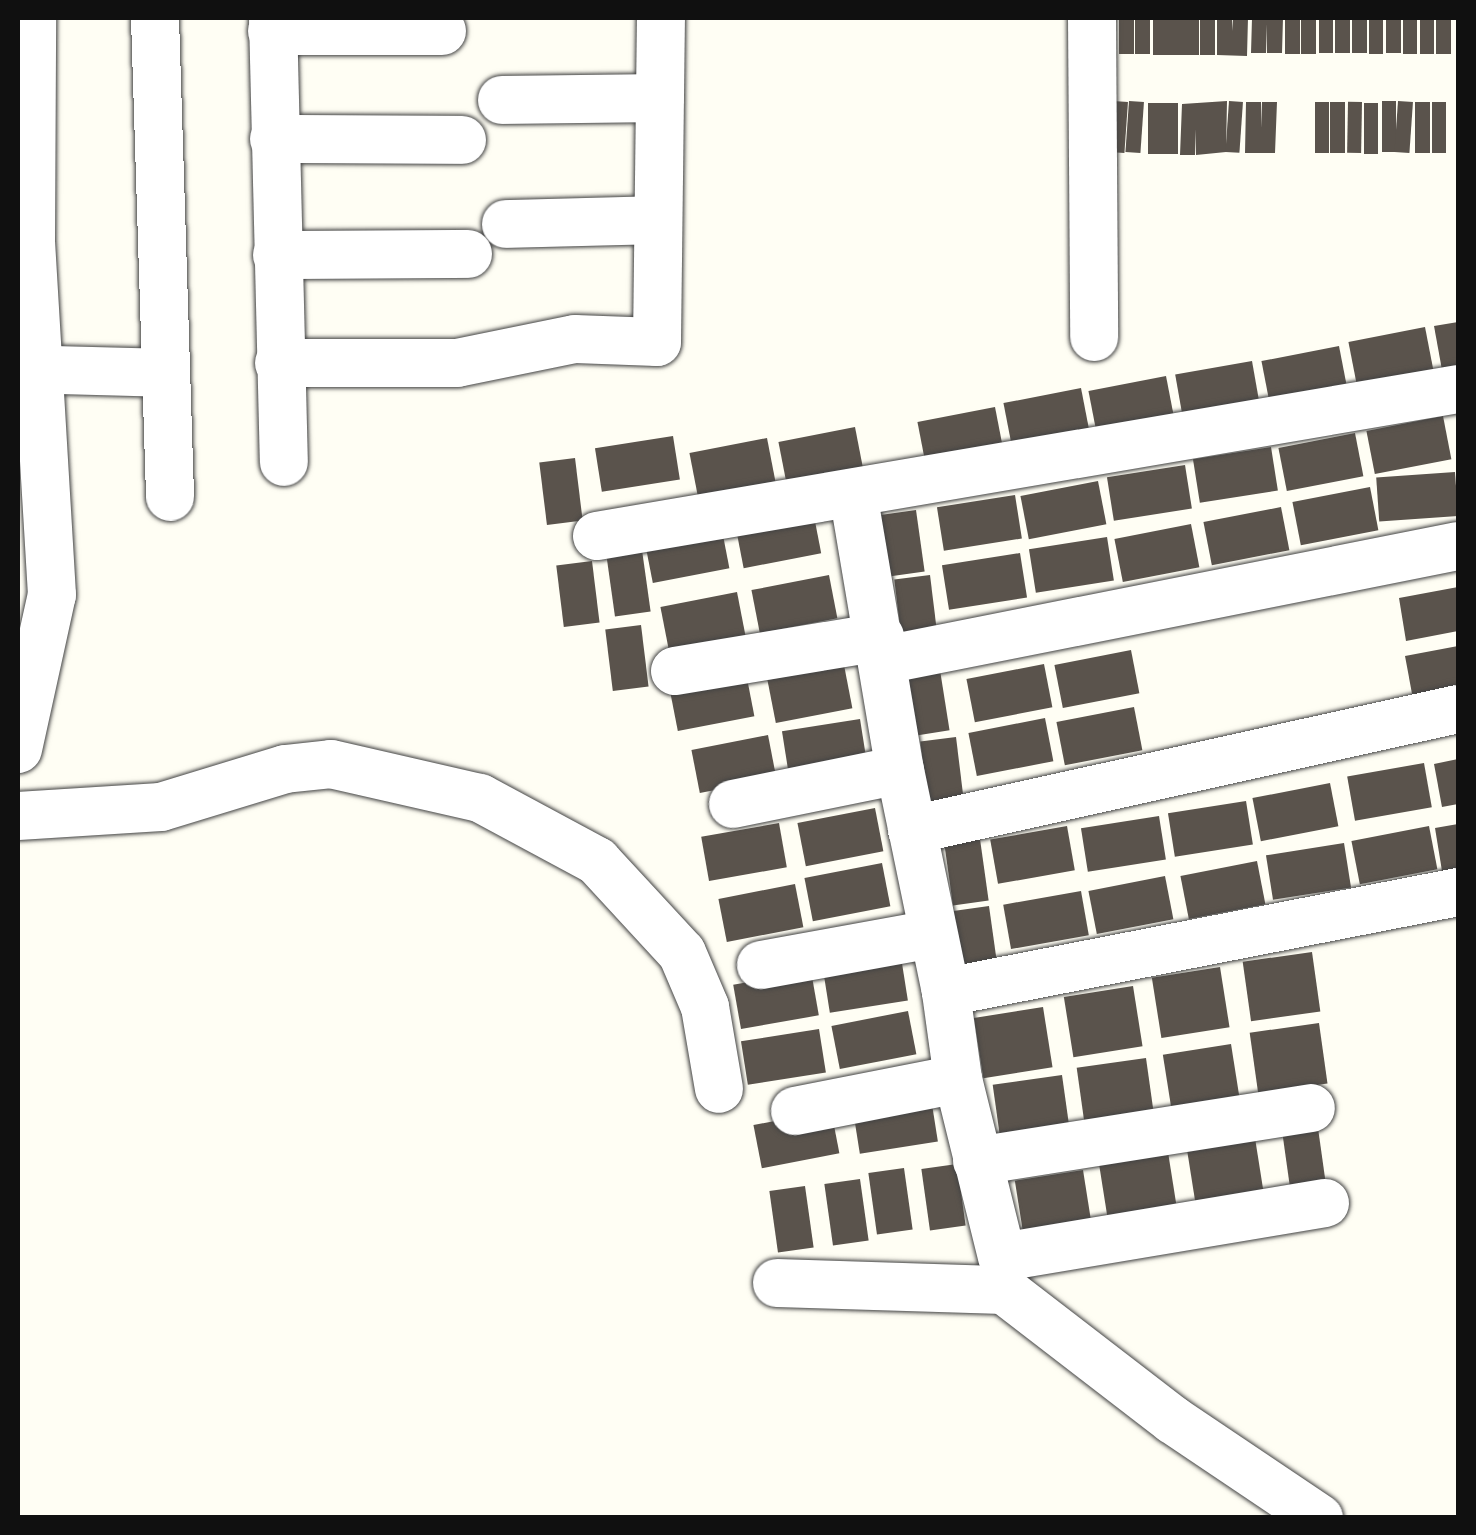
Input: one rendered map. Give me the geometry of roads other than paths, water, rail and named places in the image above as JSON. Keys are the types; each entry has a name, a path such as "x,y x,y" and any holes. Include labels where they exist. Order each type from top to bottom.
{"street":[{"path":"18,749 52,595 33,488 27,369 24,120 32,18"},
{"path":"155,18 170,496"},
{"path":"279,363 457,363 575,339 655,343 661,18"},
{"path":"1092,18 1094,337"},
{"path":"284,462 272,24 442,31"},
{"path":"502,100 660,98"},
{"path":"274,139 462,140"},
{"path":"506,224 657,220"},
{"path":"277,255 468,254"},
{"path":"27,369 166,373"},
{"path":"597,536 1458,390"},
{"path":"853,493 930,934 946,992 958,1078 1002,1258 1325,1204"},
{"path":"675,671 882,648 1458,546"},
{"path":"912,830 1458,710"},
{"path":"18,816 160,807 286,769 331,764 480,798 596,862 682,953 705,1007 718,1089"},
{"path":"734,804 900,770"},
{"path":"946,992 1458,892"},
{"path":"761,965 930,934"},
{"path":"795,1111 958,1078"},
{"path":"977,1161 1311,1108"},
{"path":"777,1283 1004,1290 1173,1420 1319,1518"}]}
